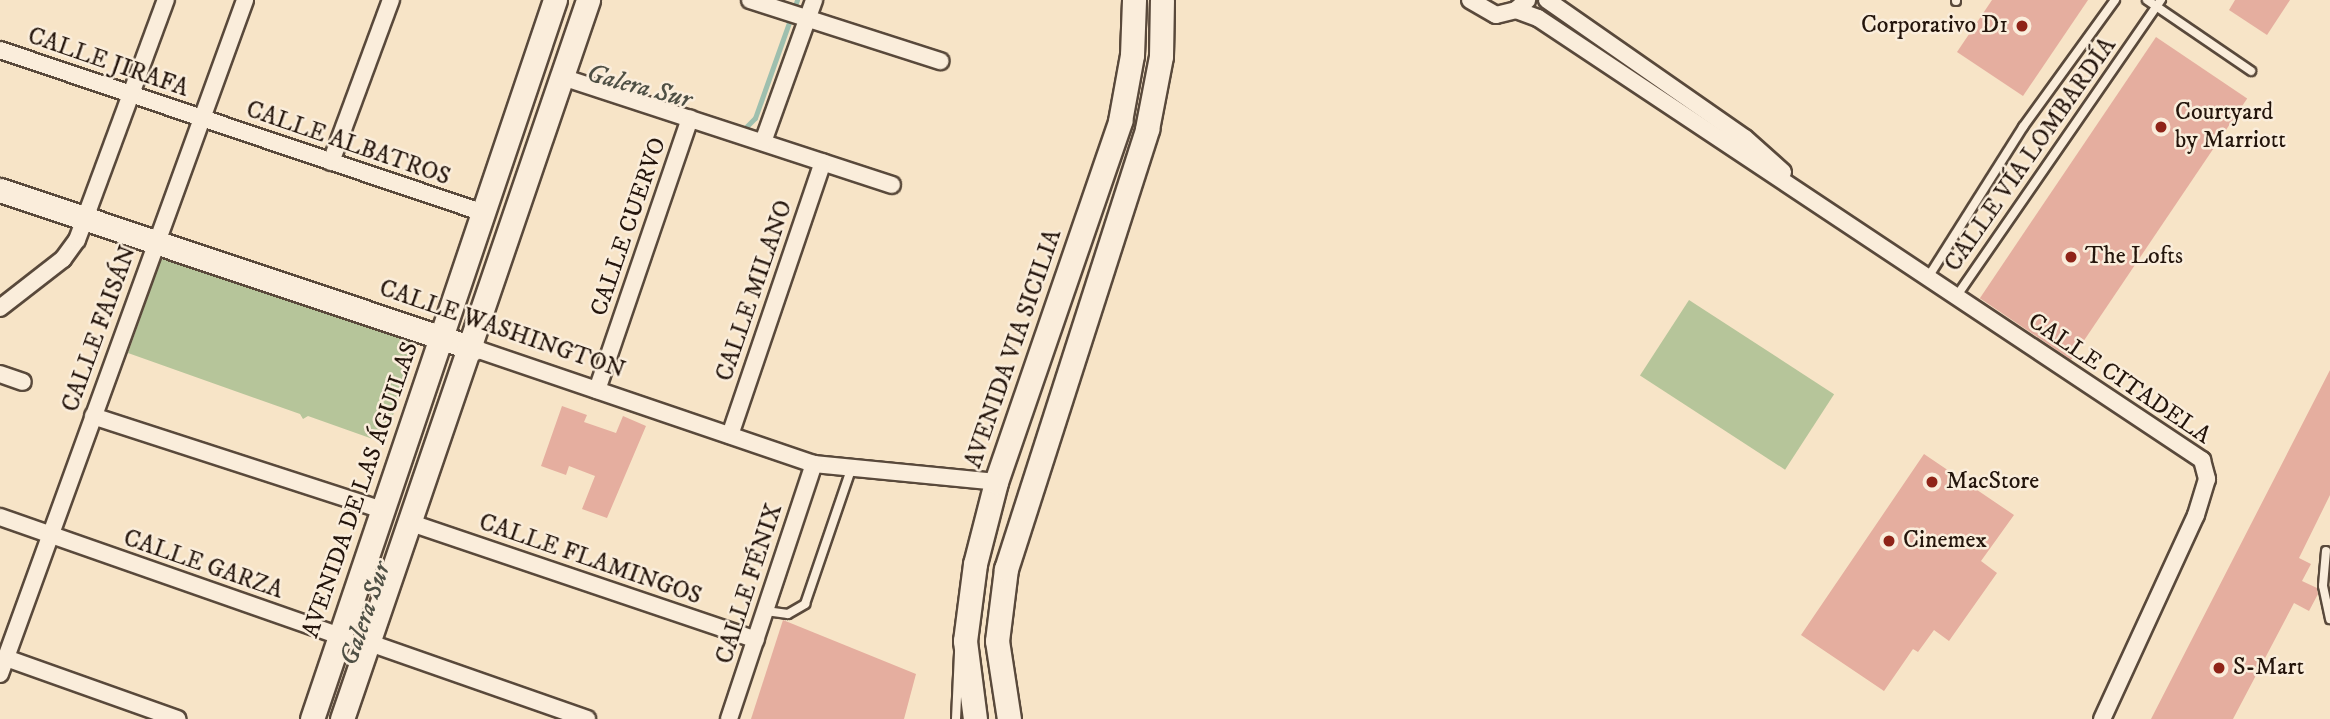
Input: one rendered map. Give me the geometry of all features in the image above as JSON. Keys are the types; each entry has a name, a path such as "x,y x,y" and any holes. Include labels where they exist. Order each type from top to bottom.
{"street":[{"path":"0,308 63,259 86,217 166,0"},
{"name":"CALLE FAISÁN","path":"0,674 245,0"},
{"path":"331,162 391,0"},
{"name":"AVENIDA DE LAS ÁGUILAS","path":"312,719 481,212 555,0"},
{"path":"342,719 473,348 588,0"},
{"path":"750,0 940,61"},
{"path":"763,142 814,0"},
{"name":"AVENIDA VIA SICILIA","path":"975,719 981,641 975,564 996,482 1120,121 1132,55 1134,0"},
{"path":"1162,10 1174,0"},
{"path":"1470,0 1496,15 1521,5"},
{"name":"CALLE CITADELA","path":"1547,0 1745,138 1814,199"},
{"name":"CALLE CITADELA","path":"1521,5 1814,199 1927,279 2190,451 2206,468 2207,479 2196,515 2102,719"},
{"name":"AVENIDA VIA SICILIA","path":"1009,719 981,641 1147,130 1161,56 1162,10"},
{"name":"CALLE JIRAFA","path":"0,50 202,118"},
{"path":"562,76 892,185"},
{"name":"CALLE ALBATROS","path":"202,118 481,212"},
{"name":"CALLE CUERVO","path":"597,390 690,119"},
{"name":"CALLE MILANO","path":"730,435 823,162"},
{"name":"CALLE WASHINGTON","path":"0,190 814,464 851,470 996,482"},
{"path":"0,374 23,382"},
{"path":"93,416 382,510"},
{"name":"CALLE FÉNIX","path":"729,719 814,464"},
{"name":"CALLE GARZA","path":"0,517 51,538 340,636"},
{"name":"CALLE FLAMINGOS","path":"411,523 756,640"},
{"path":"370,643 587,719"},
{"path":"6,658 177,719"}],"lane":[{"name":"CALLE VÍA LOMBARDÍA","path":"1927,279 2023,127 2115,0"},
{"path":"2147,0 2159,3 2251,71"},
{"name":"CALLE VÍA LOMBARDÍA","path":"1956,297 2159,3"},
{"path":"765,611 788,614 805,604 851,470"},
{"path":"2326,551 2322,586 2330,619"},
{"path":"956,719 956,665 981,641"}],"green space":[{"path":"163,254 418,339 384,443 308,416 303,419 300,414 128,353"},
{"path":"1689,300 1834,394 1785,470 1640,375"}],"building":[{"name":"Corporativo D1","path":"1992,0 2088,0 2023,96 1957,52"},
{"path":"2235,0 2290,0 2267,35 2229,10"},
{"path":"2156,37 2247,99 2071,360 1980,298"},
{"path":"2330,370 2330,495 2299,558 2311,564 2302,581 2317,588 2318,594 2309,611 2294,603 2233,719 2151,719"},
{"path":"562,406 587,415 584,422 616,433 623,416 646,426 607,518 582,509 595,476 569,466 566,475 541,466"},
{"path":"1924,454 2014,515 1981,561 1997,573 1949,641 1934,630 1918,652 1913,649 1884,691 1801,635"},
{"path":"783,620 916,674 904,719 751,719"}],"waterway":[{"name":"Galera Sur","path":"737,128 745,128 755,118 797,0"}],"place":[{"name":"Corporativo D1","path":"2022,26"},
{"name":"Courtyard by Marriott","path":"2161,127"},
{"name":"The Lofts","path":"2071,257"},
{"name":"MacStore","path":"1932,482"},
{"name":"Cinemex","path":"1889,541"},
{"name":"S-Mart","path":"2219,668"}]}
